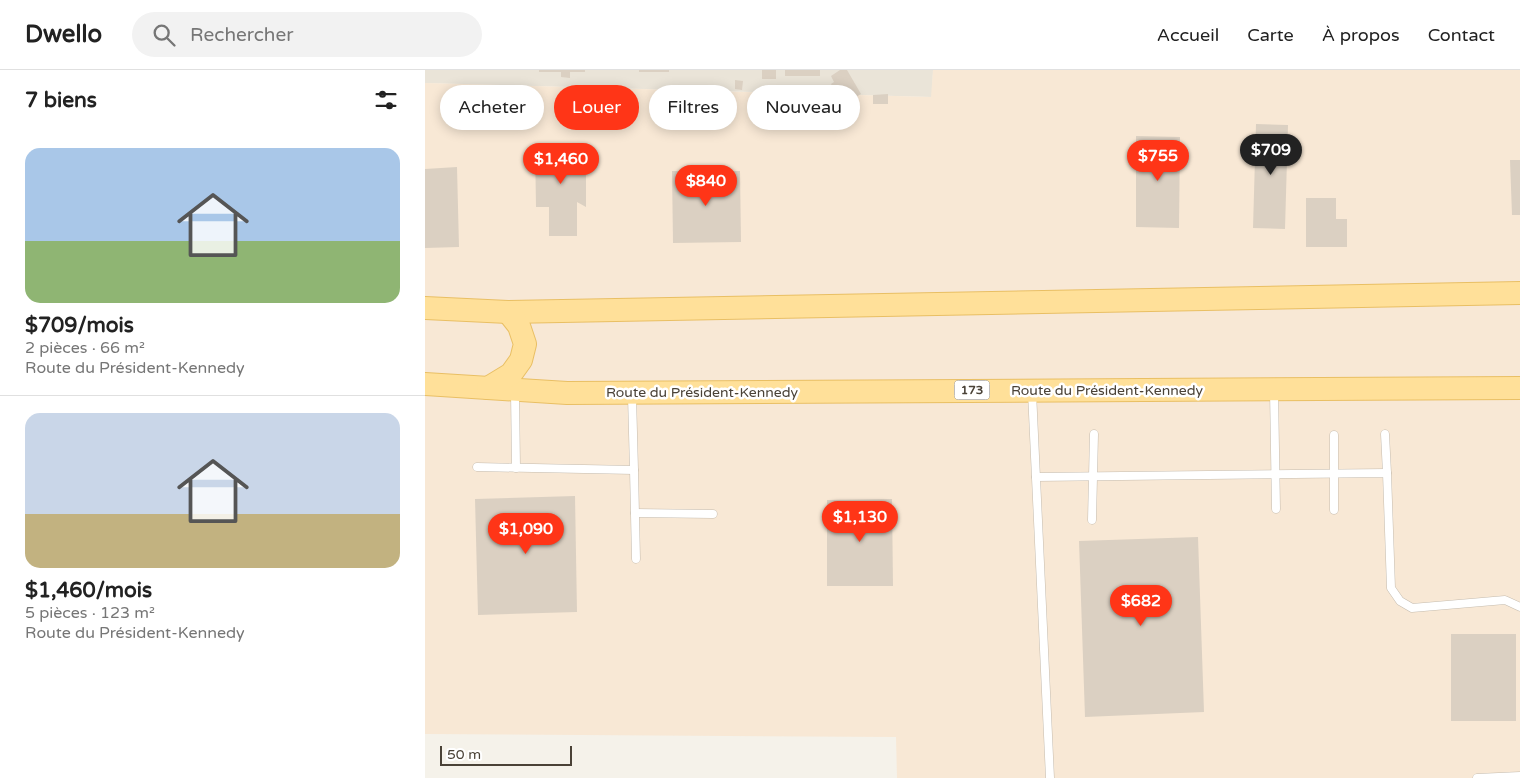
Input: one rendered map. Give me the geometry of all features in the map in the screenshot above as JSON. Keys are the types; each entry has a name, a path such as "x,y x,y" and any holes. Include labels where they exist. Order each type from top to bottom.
{"main road":[{"path":"425,308 509,312 1520,293"},
{"path":"488,388 511,374 521,360 525,344 519,326 509,312"},
{"name":"Route du Président-Kennedy","path":"425,384 567,393 1520,388"}],"lane":[{"path":"515,390 516,468"},
{"path":"1032,390 1051,778"},
{"path":"1274,390 1277,509"},
{"path":"632,392 637,559"},
{"path":"1092,520 1094,434"},
{"path":"1385,434 1391,588 1400,601 1412,608 1505,600 1520,607"},
{"path":"1334,435 1334,510"},
{"path":"477,467 634,470"},
{"path":"1036,477 1387,473"},
{"path":"635,513 713,514"},
{"path":"1477,778 1520,776"}],"shaded area":[{"path":"425,70 933,70 932,97 860,95 860,85 747,85 747,92 737,92 737,85 649,85 649,89 639,89 639,85 554,85 554,87 425,83"},
{"path":"933,70 1520,70 1520,778 897,778 896,737 425,734 425,83 497,85 440,85 440,130 544,130 544,86 554,87 554,130 639,130 639,89 649,89 649,130 737,130 737,92 747,92 747,130 860,130 860,95 931,97"}],"building":[{"path":"539,70 585,70 585,72 570,72 570,78 561,77 561,72 539,72"},
{"path":"639,70 669,70 669,72 639,72"},
{"path":"762,70 776,70 776,79 762,79"},
{"path":"785,70 820,70 820,76 785,76"},
{"path":"840,70 847,70 856,85 832,85 834,82 831,76"},
{"path":"735,80 743,81 742,90 737,89 737,85 735,85"},
{"path":"888,94 888,104 873,104 873,95"},
{"path":"1256,124 1288,125 1285,229 1253,228"},
{"path":"1136,136 1180,137 1179,228 1136,227"},
{"path":"586,144 586,207 577,202 577,236 549,236 549,207 536,207 535,145"},
{"path":"1510,160 1520,160 1520,215 1512,215"},
{"path":"457,167 459,247 425,248 425,169"},
{"path":"672,171 740,171 741,242 673,243"},
{"path":"1306,198 1336,198 1336,219 1347,219 1347,247 1306,247"},
{"path":"575,496 577,612 478,615 475,499"},
{"path":"892,499 893,586 827,586 827,500"},
{"path":"1198,537 1204,712 1085,717 1079,541"},
{"path":"1451,634 1516,634 1516,721 1451,721"}]}
